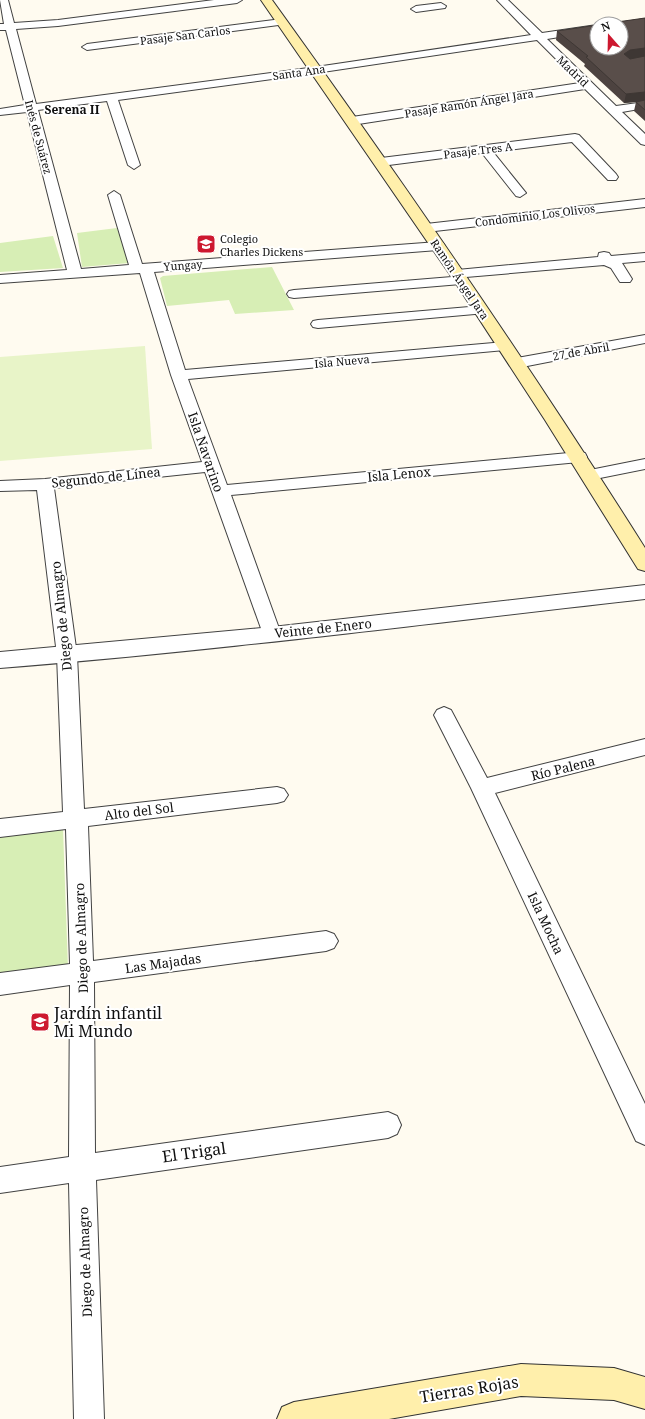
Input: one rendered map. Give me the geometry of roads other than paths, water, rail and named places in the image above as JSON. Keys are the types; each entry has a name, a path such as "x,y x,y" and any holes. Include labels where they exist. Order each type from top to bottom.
{"main road":[{"name":"Ramón Ángel Jara","path":"266,0 381,162 517,363 579,457 645,564"},
{"name":"Tierras Rojas","path":"294,1419 521,1380 614,1384 645,1393"}],"street":[{"name":"Inés de Suárez","path":"3,0 5,26 32,109 75,274"},
{"path":"5,26 58,23 237,0"},
{"name":"Madrid","path":"502,0 645,141"},
{"path":"418,5 428,7 441,6"},
{"name":"Pasaje San Carlos","path":"87,47 282,22"},
{"name":"Santa Ana","path":"0,112 32,109 316,70 589,29"},
{"name":"Pasaje Ramón Ángel Jara","path":"352,121 587,85"},
{"path":"112,98 134,165"},
{"path":"613,110 645,105"},
{"name":"Pasaje Tres A","path":"381,162 575,138 612,177"},
{"path":"485,149 520,193"},
{"name":"Isla Navarino","path":"114,195 272,634"},
{"name":"Condominio Los Olivos","path":"426,228 645,203"},
{"name":"Yungay","path":"0,279 438,246"},
{"path":"605,257 616,265 625,279"},
{"path":"294,294 459,277 605,257 645,258"},
{"path":"318,324 481,310"},
{"name":"27 de Abril","path":"517,363 645,340"},
{"name":"Isla Nueva","path":"179,375 505,346"},
{"name":"Isla Lenox","path":"220,491 579,457"},
{"path":"590,475 645,464"},
{"name":"Segundo de Línea","path":"0,486 45,484 212,466"},
{"name":"Diego de Almagro","path":"45,484 67,655 74,819 77,827 82,974 82,1168 89,1419"},
{"name":"Veinte de Enero","path":"0,660 67,655 272,634 645,592"},
{"name":"Isla Mocha","path":"444,715 482,788 645,1132"},
{"name":"Río Palena","path":"482,788 645,747"},
{"name":"Alto del Sol","path":"0,828 277,795"},
{"name":"Las Majadas","path":"0,984 326,941"},
{"name":"El Trigal","path":"0,1180 388,1125"}],"place":[{"name":"Colegio Charles Dickens","path":"206,244"},
{"name":"Jardín infantil Mi Mundo","path":"40,1022"}],"district":[{"name":"Serena II","path":"72,109"}]}
